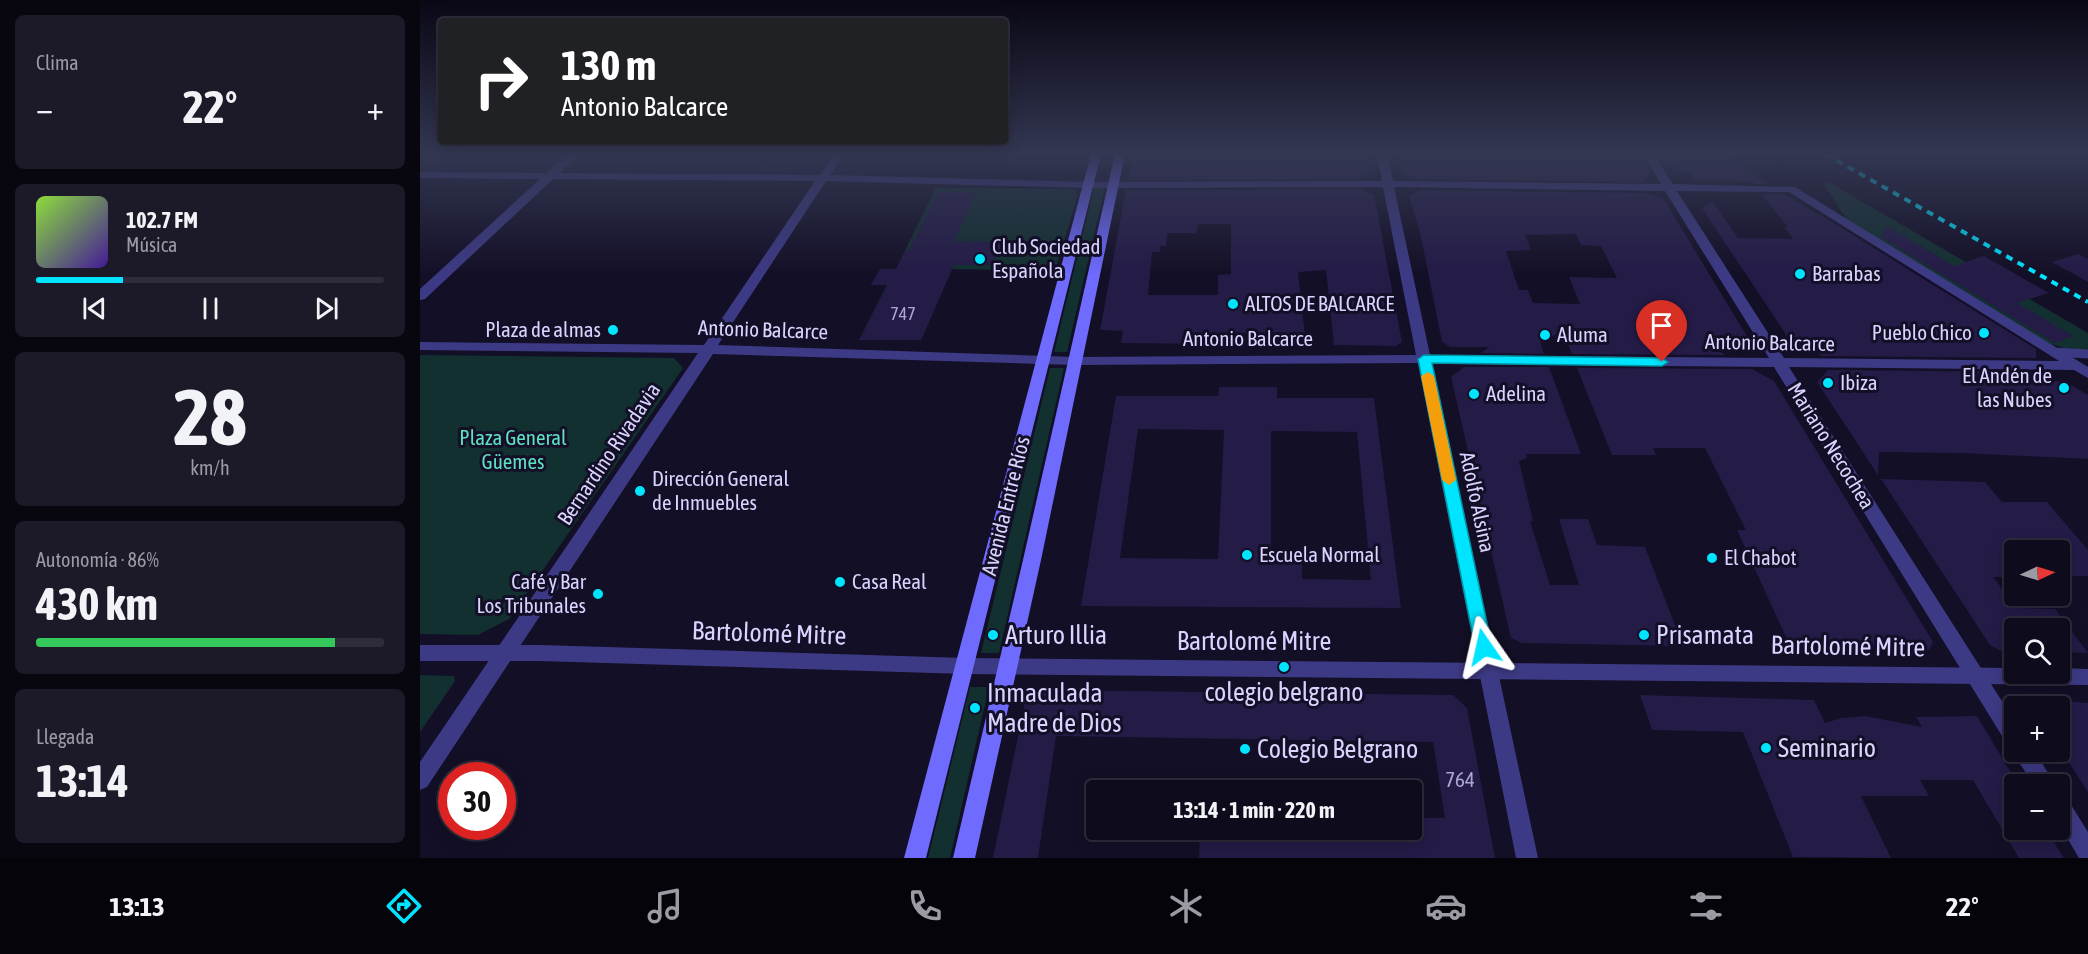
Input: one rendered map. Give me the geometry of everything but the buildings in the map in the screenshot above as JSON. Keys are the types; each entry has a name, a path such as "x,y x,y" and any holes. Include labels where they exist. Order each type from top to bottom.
{"main road":[{"name":"Avenida Entre Ríos","path":"915,858 1085,194"},
{"name":"Avenida Entre Ríos","path":"964,858 1009,666 1111,194"}],"street":[{"path":"420,296 530,194"},
{"name":"Bernardino Rivadavia","path":"420,780 811,194"},
{"name":"Adolfo Alsina","path":"1389,194 1527,858"},
{"name":"Mariano Necochea","path":"1672,194 2004,721"},
{"path":"1799,194 2082,370"},
{"name":"Antonio Balcarce","path":"420,346 707,349 1075,361 1424,359 2082,370"},
{"name":"Bartolomé Mitre","path":"420,653 506,653 966,666 2088,677"},
{"path":"2070,823 2088,852"}],"lane":[{"path":"2054,352 2088,354"}],"green space":[{"name":"Club Sociedad Española","path":"933,194 1078,195 1055,271 952,269 921,340 859,340 887,285 871,285 880,269 896,269"},
{"path":"1093,194 1104,194 1067,352 1054,352"},
{"path":"1830,194 1849,194 2088,333 2088,350 2064,348 2047,343 1847,220"},
{"name":"Plaza General Güemes","path":"420,355 674,358 683,368 509,619 478,635 420,634"},
{"path":"1050,368 1064,368 999,653 981,653"},
{"path":"420,675 454,676 455,681 420,732"},
{"path":"970,687 989,687 950,858 928,858"}],"railway":[{"path":"1896,194 2088,302"}],"slow traffic":[{"path":"1428,376 1449,480"}],"place":[{"name":"Club Sociedad Española","path":"980,259"},
{"name":"Barrabas","path":"1800,274"},
{"name":"ALTOS DE BALCARCE","path":"1233,304"},
{"name":"Plaza de almas","path":"613,330"},
{"name":"Pueblo Chico","path":"1984,333"},
{"name":"Aluma","path":"1545,335"},
{"name":"Ibiza","path":"1828,383"},
{"name":"El Andén de las Nubes","path":"2064,388"},
{"name":"Adelina","path":"1474,394"},
{"name":"Dirección General de Inmuebles","path":"640,491"},
{"name":"Escuela Normal","path":"1247,555"},
{"name":"El Chabot","path":"1712,558"},
{"name":"Casa Real","path":"840,582"},
{"name":"Café y Bar Los Tribunales","path":"598,594"},
{"name":"Arturo Illia","path":"993,635"},
{"name":"Prisamata","path":"1644,635"},
{"name":"colegio belgrano","path":"1284,667"},
{"name":"Inmaculada Madre de Dios","path":"975,708"},
{"name":"Seminario","path":"1766,748"},
{"name":"Colegio Belgrano","path":"1245,749"}],"route":[{"path":"1484,647 1424,359 1662,362"}]}
